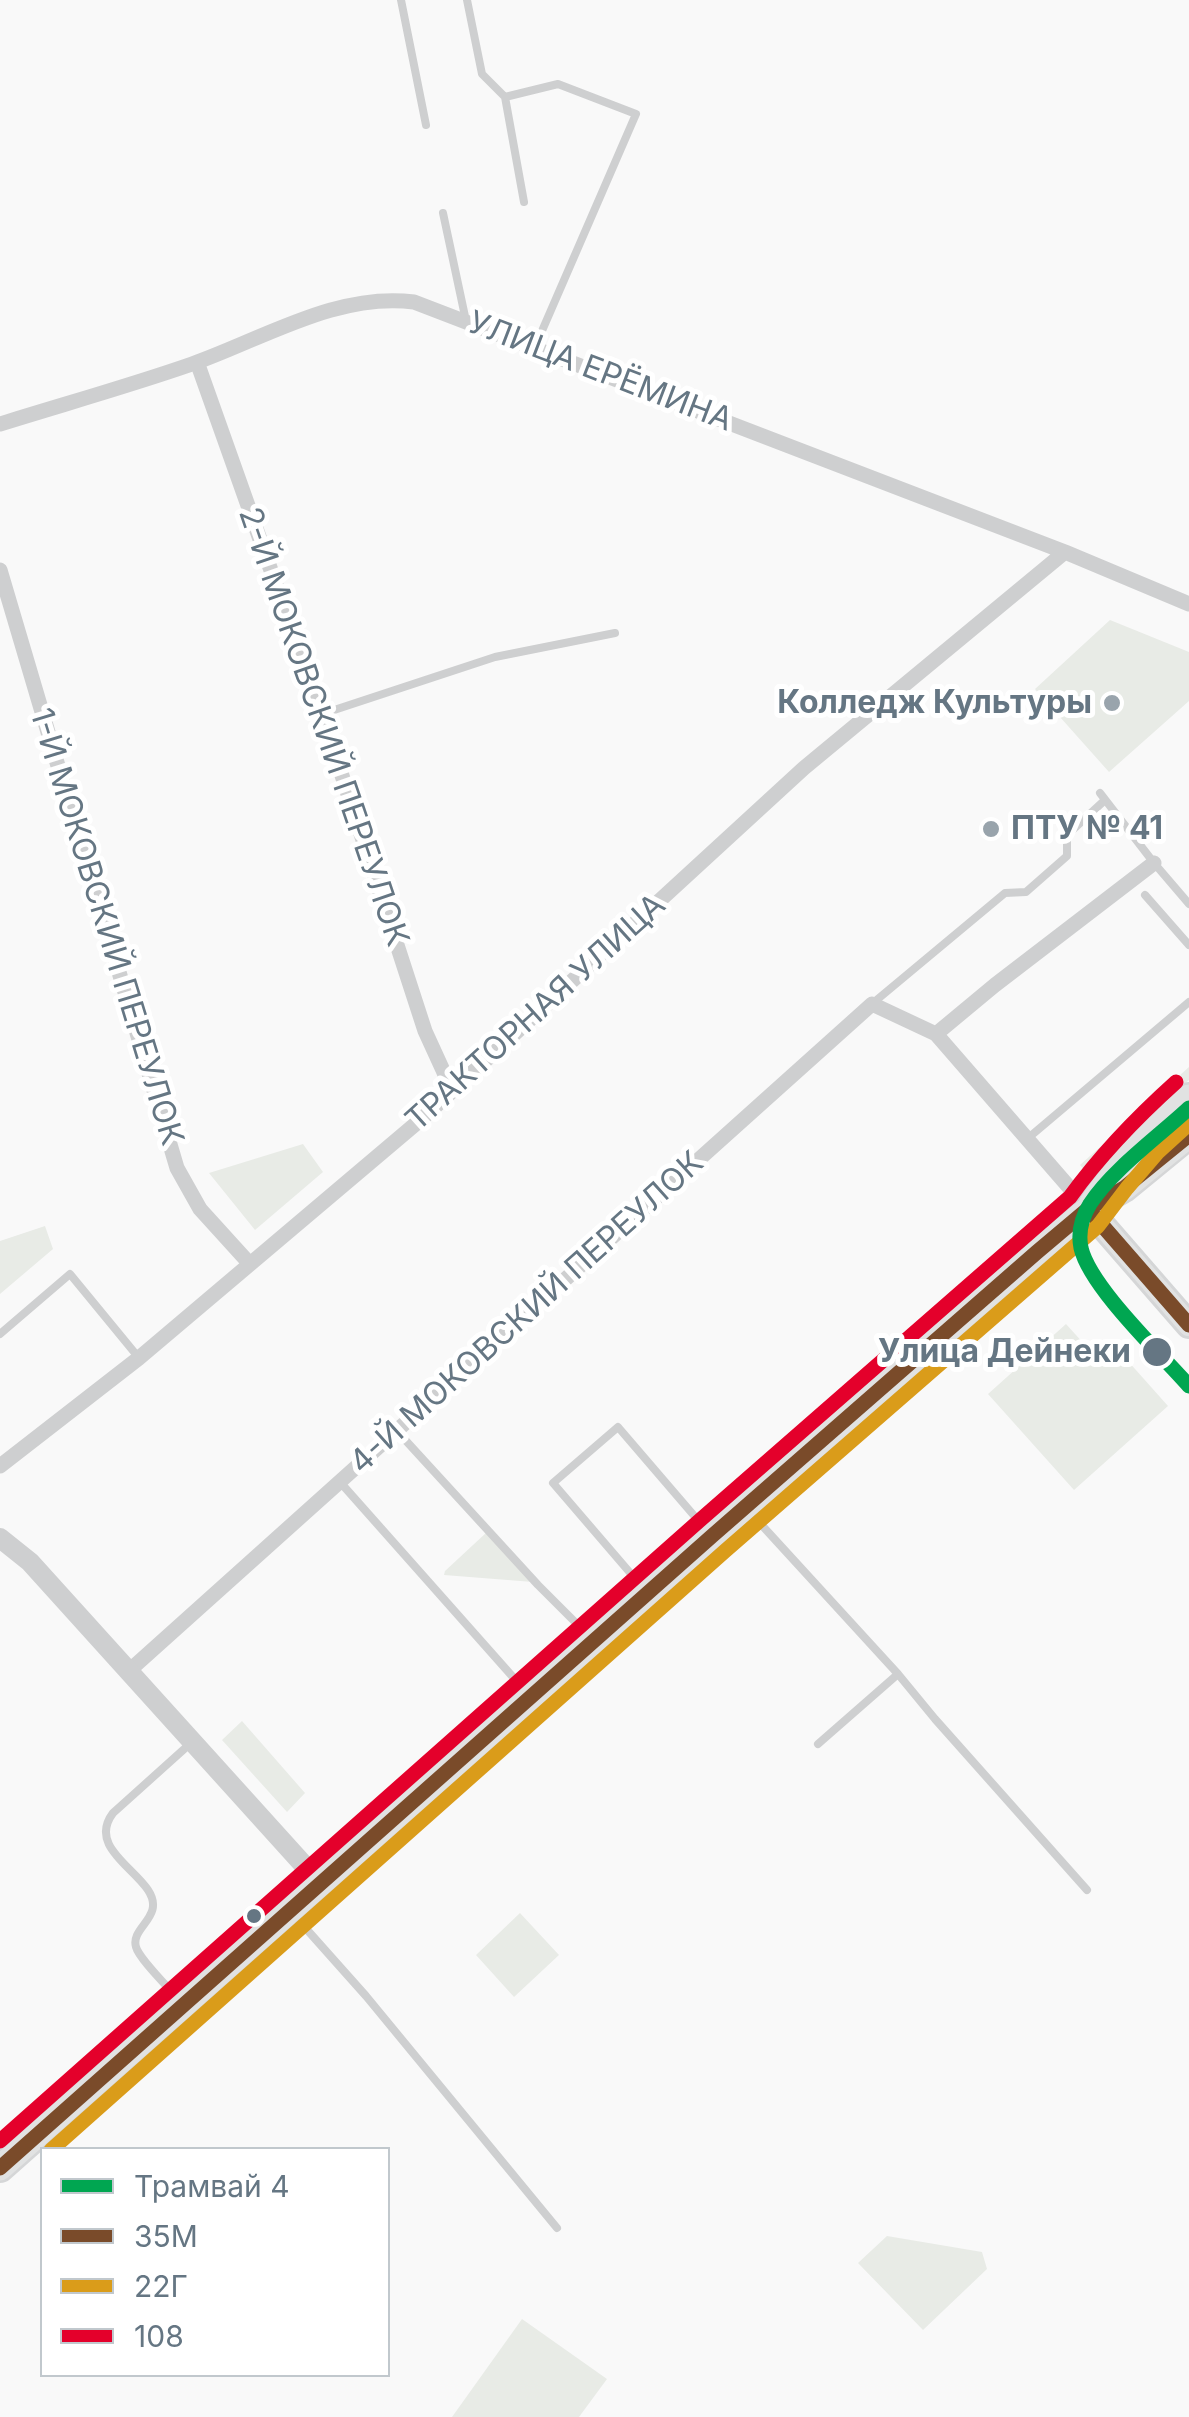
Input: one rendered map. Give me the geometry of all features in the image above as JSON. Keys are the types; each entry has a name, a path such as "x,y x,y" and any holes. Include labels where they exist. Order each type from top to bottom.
{"main road":[{"path":"1088,1208 1142,1139 1189,1097"},
{"path":"0,2168 1088,1208 1124,1188 1189,1135"},
{"path":"1088,1208 1189,1325"}],"street":[{"name":"УЛИЦА ЕРЁМИНА","path":"0,424 197,362 315,315 368,303 414,302 1065,552 1189,604"},
{"name":"2-Й МОКОВСКИЙ ПЕРЕУЛОК","path":"197,362 322,714 425,1031 452,1090"},
{"name":"ТРАКТОРНАЯ УЛИЦА","path":"0,1466 139,1358 424,1116 804,768 1065,552"},
{"name":"1-Й МОКОВСКИЙ ПЕРЕУЛОК","path":"0,570 177,1168 200,1209 249,1263"},
{"path":"936,1034 1154,864"},
{"path":"872,1004 936,1034 1088,1208"},
{"name":"4-Й МОКОВСКИЙ ПЕРЕУЛОК","path":"130,1670 872,1004"},
{"path":"0,1538 30,1562 130,1670 320,1884"}],"lane":[{"path":"400,0 426,126"},
{"path":"467,0 482,74 504,96 524,202"},
{"path":"504,96 558,84 636,114 536,348"},
{"path":"443,213 466,321"},
{"path":"322,714 495,657 615,633"},
{"path":"872,1004 1004,893 1026,892 1067,856 1067,835 1103,796 1189,904"},
{"path":"1145,895 1189,945"},
{"path":"1027,1139 1189,1002"},
{"path":"0,1334 70,1274 139,1358"},
{"path":"648,1593 553,1483 618,1427 712,1536"},
{"path":"397,1431 547,1595 594,1640"},
{"path":"340,1482 531,1698"},
{"path":"746,1507 1087,1890"},
{"path":"818,1744 898,1674"},
{"path":"184,2005 138,1952 135,1940 150,1918 152,1899 109,1847 106,1828 113,1813 192,1742"},
{"path":"290,1911 366,1996 556,2228"}],"shaded area":[{"path":"1110,620 1189,652 1189,701 1109,772 1035,689"},
{"path":"1189,1067 1189,1080 1086,1172 1080,1165"},
{"path":"303,1144 323,1172 255,1230 209,1173"},
{"path":"45,1226 53,1249 0,1294 0,1241"},
{"path":"1066,1324 1095,1356 1111,1342 1168,1406 1074,1490 988,1394"},
{"path":"487,1532 533,1582 444,1575"},
{"path":"242,1721 305,1793 287,1812 222,1740"},
{"path":"520,1913 559,1955 514,1997 476,1955"},
{"path":"887,2236 982,2252 987,2269 923,2330 858,2263"},
{"path":"522,2319 607,2379 579,2417 452,2417"}],"tram line":[{"name":"4","path":"1189,1108 1099,1191 1085,1214 1080,1237 1087,1264 1098,1282 1189,1386"}],"transit line":[{"name":"108","path":"0,2141 1070,1197 1120,1137 1176,1082"},
{"name":"22Г","path":"54,2147 725,1551 1098,1226 1157,1153 1189,1124"},
{"name":"35М","path":"0,2168 1037,1252 1189,1135"},
{"name":"35М","path":"1088,1209 1189,1325"}],"place":[{"name":"Колледж Культуры","path":"1112,703"},
{"name":"ПТУ № 41","path":"991,829"},
{"name":"Улица Дейнеки","path":"1157,1352"}]}
